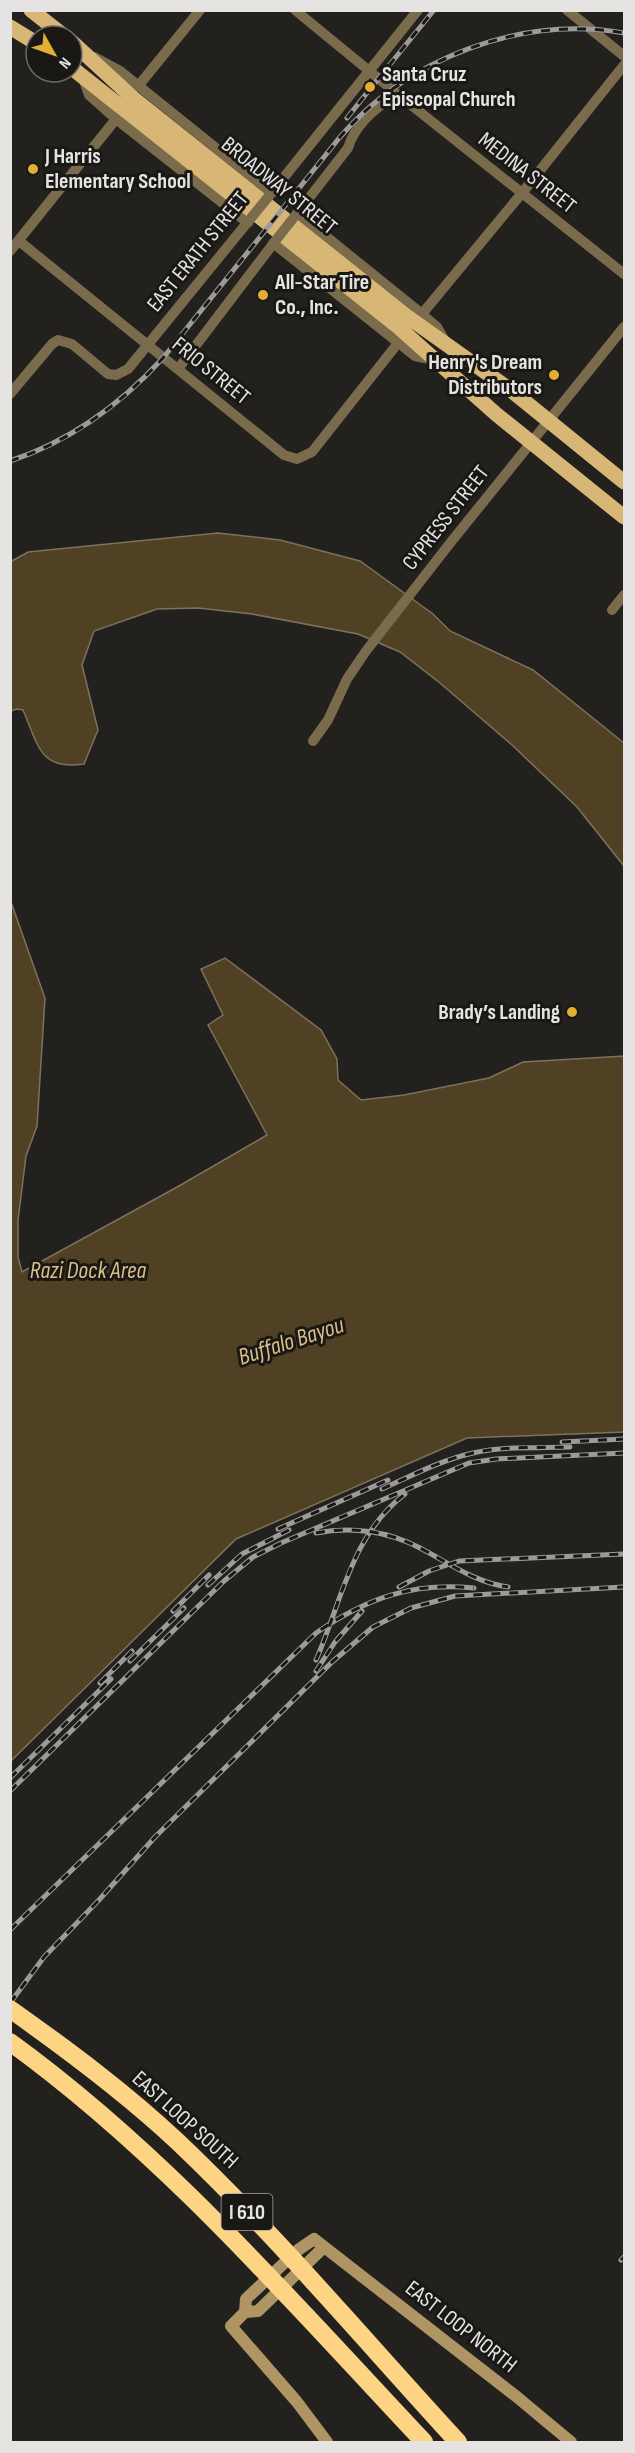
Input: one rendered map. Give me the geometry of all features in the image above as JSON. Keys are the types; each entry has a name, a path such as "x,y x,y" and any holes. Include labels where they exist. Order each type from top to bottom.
{"highway":[{"name":"EAST LOOP SOUTH","path":"10,2008 108,2082 177,2141 237,2200 458,2442"},
{"name":"I 610","path":"10,2042 138,2148 197,2203 424,2442"}],"main road":[{"path":"31,10 49,24"},
{"path":"10,27 24,36"},
{"name":"BROADWAY STREET","path":"86,53 133,98 405,315 498,381 624,482"},
{"name":"BROADWAY STREET","path":"84,77 396,325 531,443 624,517"},
{"name":"EAST LOOP NORTH","path":"327,2442 297,2402 231,2326 245,2312 246,2299 298,2250 314,2239 517,2397 571,2442"}],"street":[{"path":"139,85 200,10"},
{"name":"MEDINA STREET","path":"295,10 624,274"},
{"name":"EAST ERATH STREET","path":"10,394 52,344 58,340 72,344 108,374 116,375 128,369 418,10"},
{"path":"567,10 624,56"},
{"name":"BROADWAY STREET","path":"86,53 120,70 270,194"},
{"path":"422,314 522,194 624,65"},
{"name":"BROADWAY STREET","path":"84,84 89,95 116,119 249,220"},
{"path":"178,369 274,241 348,148 352,134 375,110 397,94"},
{"path":"10,251 116,119"},
{"name":"BROADWAY STREET","path":"296,215 438,327 449,348"},
{"name":"FRIO STREET","path":"19,241 284,455 297,459 312,452 398,343"},
{"name":"BROADWAY STREET","path":"274,241 415,356 437,361"},
{"name":"CYPRESS STREET","path":"312,741 328,720 347,679 366,651 624,327"},
{"path":"612,610 624,595"}],"water":[{"path":"218,533 280,540 360,561 433,614 450,631 533,670 624,743 624,866 577,807 511,744 400,652 358,634 252,614 198,608 157,609 94,631 82,665 98,730 84,764 69,765 49,759 37,744 23,710 11,711 10,562 28,552"},
{"path":"11,902 45,998 37,1126 26,1156 18,1220 18,1257 22,1272 267,1135 208,1025 223,1015 201,969 225,958 321,1030 337,1059 338,1080 361,1100 404,1095 489,1078 523,1062 624,1056 624,1432 467,1438 236,1539 11,1761"}],"railway":[{"path":"366,94 434,10"},
{"path":"10,461 74,432 112,406 147,375 340,137 368,109 399,85 433,65 469,49 507,37 546,31 585,29 624,33"},
{"path":"347,118 370,89"},
{"path":"562,1442 624,1439"},
{"path":"382,1489 438,1464 473,1453 509,1448 570,1447"},
{"path":"10,1791 224,1581 253,1557 469,1463 496,1459 624,1453"},
{"path":"278,1529 388,1480"},
{"path":"316,1660 360,1549 387,1510 405,1494"},
{"path":"208,1585 242,1554 289,1530"},
{"path":"316,1533 356,1530 382,1534 408,1542 484,1581 508,1587"},
{"path":"399,1587 429,1571 459,1561 624,1554"},
{"path":"173,1611 209,1575"},
{"path":"10,2003 44,1957 155,1837 332,1662 373,1627 411,1608 455,1596 624,1587"},
{"path":"10,1930 316,1633 353,1610 391,1595 430,1588 474,1588"},
{"path":"130,1661 184,1608"},
{"path":"316,1671 335,1642 362,1611"},
{"path":"100,1683 132,1651"},
{"path":"10,1778 111,1679"},
{"path":"621,2260 624,2257"}],"place":[{"name":"Santa Cruz Episcopal Church","path":"370,87"},
{"name":"J Harris Elementary School","path":"33,169"},
{"name":"All-Star Tire Co., Inc.","path":"263,295"},
{"name":"Henry's Dream Distributors","path":"554,375"},
{"name":"Brady’s Landing","path":"572,1012"}],"water label":[{"name":"Razi Dock Area","path":"88,1270"},
{"name":"Buffalo Bayou","path":"291,1341"}]}
